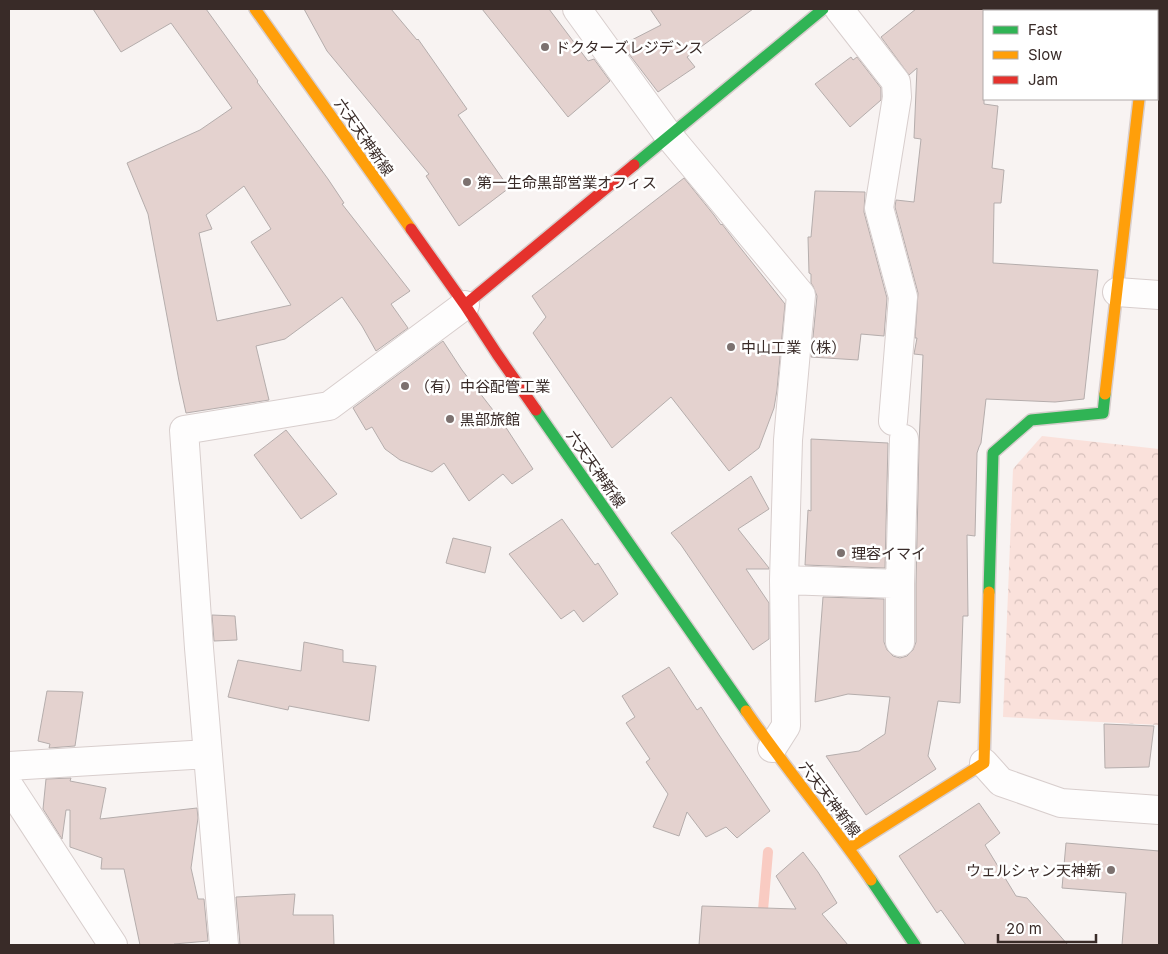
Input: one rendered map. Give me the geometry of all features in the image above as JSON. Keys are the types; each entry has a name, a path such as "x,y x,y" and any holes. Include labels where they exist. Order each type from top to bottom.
{"street":[{"name":"六天天神新線","path":"255,9 465,305 497,354 772,748 848,848 915,945"},
{"path":"578,9 669,136 800,295 788,440 784,580 786,726 772,748"},
{"path":"224,945 198,648 184,430 329,406 465,305 824,9"},
{"path":"839,9 896,82 897,97 879,208 904,297 899,430 900,642"},
{"path":"1139,100 1103,413 1032,420 993,453 984,763 1001,782 1061,803 1159,810"},
{"path":"1117,292 1159,295"},
{"path":"784,580 900,584"},
{"path":"9,766 208,754"},
{"path":"848,848 984,763"},
{"path":"9,786 113,945"}],"green space":[{"path":"1042,436 1159,449 1159,725 1003,717 1013,469"}],"building":[{"path":"93,9 206,9 328,179 344,203 342,204 410,291 391,304 408,328 376,351 342,297 285,339 256,346 269,400 186,413 148,214 127,163 200,130 232,108 171,23 121,52","holes":["244,186 271,229 251,242 291,305 217,321 199,233 212,229 206,215"]},
{"path":"304,9 391,9 418,39 467,109 458,115 509,188 459,226 426,176 429,174 327,51"},
{"name":"ドクターズレジデンス","path":"482,9 549,9 588,61 594,59 610,81 568,117"},
{"path":"650,9 753,9 687,57 695,67 658,92 622,45 661,25"},
{"path":"916,9 984,9 983,100 984,104 998,106 992,168 1004,170 1001,203 994,203 993,263 1098,270 1084,399 1055,402 986,399 981,443 977,453 975,536 967,535 968,616 963,616 960,703 938,701 928,756 936,769 866,815 826,756 859,751 885,734 890,697 848,694 815,702 823,597 884,599 884,642 887,650 893,656 900,658 907,656 913,650 916,642 919,444 923,355 914,354 917,338 915,338 918,293 895,207 896,200 914,202 921,139 914,138 917,68 909,75 881,37"},
{"path":"851,57 853,60 857,57 881,88 881,100 850,127 815,84"},
{"path":"684,178 785,304 774,408 759,448 729,471 671,397 612,448 533,333 546,317 532,296"},
{"path":"815,191 865,192 864,212 887,298 884,336 861,334 858,360 811,357 817,296 811,283 811,274 809,273 808,237 811,237"},
{"path":"443,341 462,370 503,423 533,469 512,484 503,474 469,501 444,463 432,472 400,460 385,449 372,427 366,430 353,408"},
{"path":"286,430 337,494 301,519 254,455"},
{"path":"811,439 888,443 885,568 805,565 808,510 811,511"},
{"path":"751,476 769,509 738,529 769,568 746,569 769,603 769,639 753,650 671,533"},
{"path":"562,519 595,565 598,563 618,594 583,622 574,610 561,619 509,554"},
{"path":"453,538 491,547 485,573 446,563"},
{"path":"212,615 235,616 237,640 214,641"},
{"path":"304,642 343,650 343,662 376,666 369,721 289,706 288,710 228,697 238,660 301,671"},
{"path":"669,667 697,710 701,707 770,811 737,838 726,827 706,837 687,812 679,836 653,827 668,794 646,762 650,759 626,723 635,717 622,696"},
{"path":"47,691 83,692 75,746 49,748 50,744 38,741"},
{"path":"1104,724 1154,726 1149,767 1105,768"},
{"path":"71,778 70,781 106,788 100,819 197,808 198,818 191,868 198,899 204,899 208,941 174,945 140,945 124,869 101,869 102,858 70,847 70,810 66,810 62,839 43,809 46,779"},
{"path":"979,803 1000,833 985,845 1016,896 1027,898 1068,945 966,945 941,910 937,913 899,856"},
{"name":"ウェルシャン天神新","path":"1066,843 1159,851 1159,945 1122,945 1126,893 1062,888"},
{"path":"803,852 837,903 822,914 848,945 699,945 702,906 796,909 776,876"},
{"path":"295,894 293,915 333,915 334,945 240,945 236,897"}],"waterway":[{"path":"760,945 768,852"}],"traffic: fast":[{"path":"634,165 823,9"},
{"path":"989,592 993,453 1031,420 1103,413 1105,394"},
{"path":"536,410 746,711"},
{"path":"871,880 915,945"}],"traffic: slow":[{"path":"255,9 411,229"},
{"path":"1105,394 1139,100"},
{"path":"849,848 984,763 989,592"},
{"path":"746,711 871,880"}],"traffic: jam":[{"path":"465,305 634,165"},
{"path":"411,229 536,410"}],"place":[{"name":"ドクターズレジデンス","path":"545,47"},
{"name":"第一生命黒部営業オフィス","path":"467,182"},
{"name":"中山工業（株）","path":"731,347"},
{"name":"（有）中谷配管工業","path":"405,386"},
{"name":"黒部旅館","path":"450,419"},
{"name":"理容イマイ","path":"841,553"},
{"name":"ウェルシャン天神新","path":"1111,870"}]}
